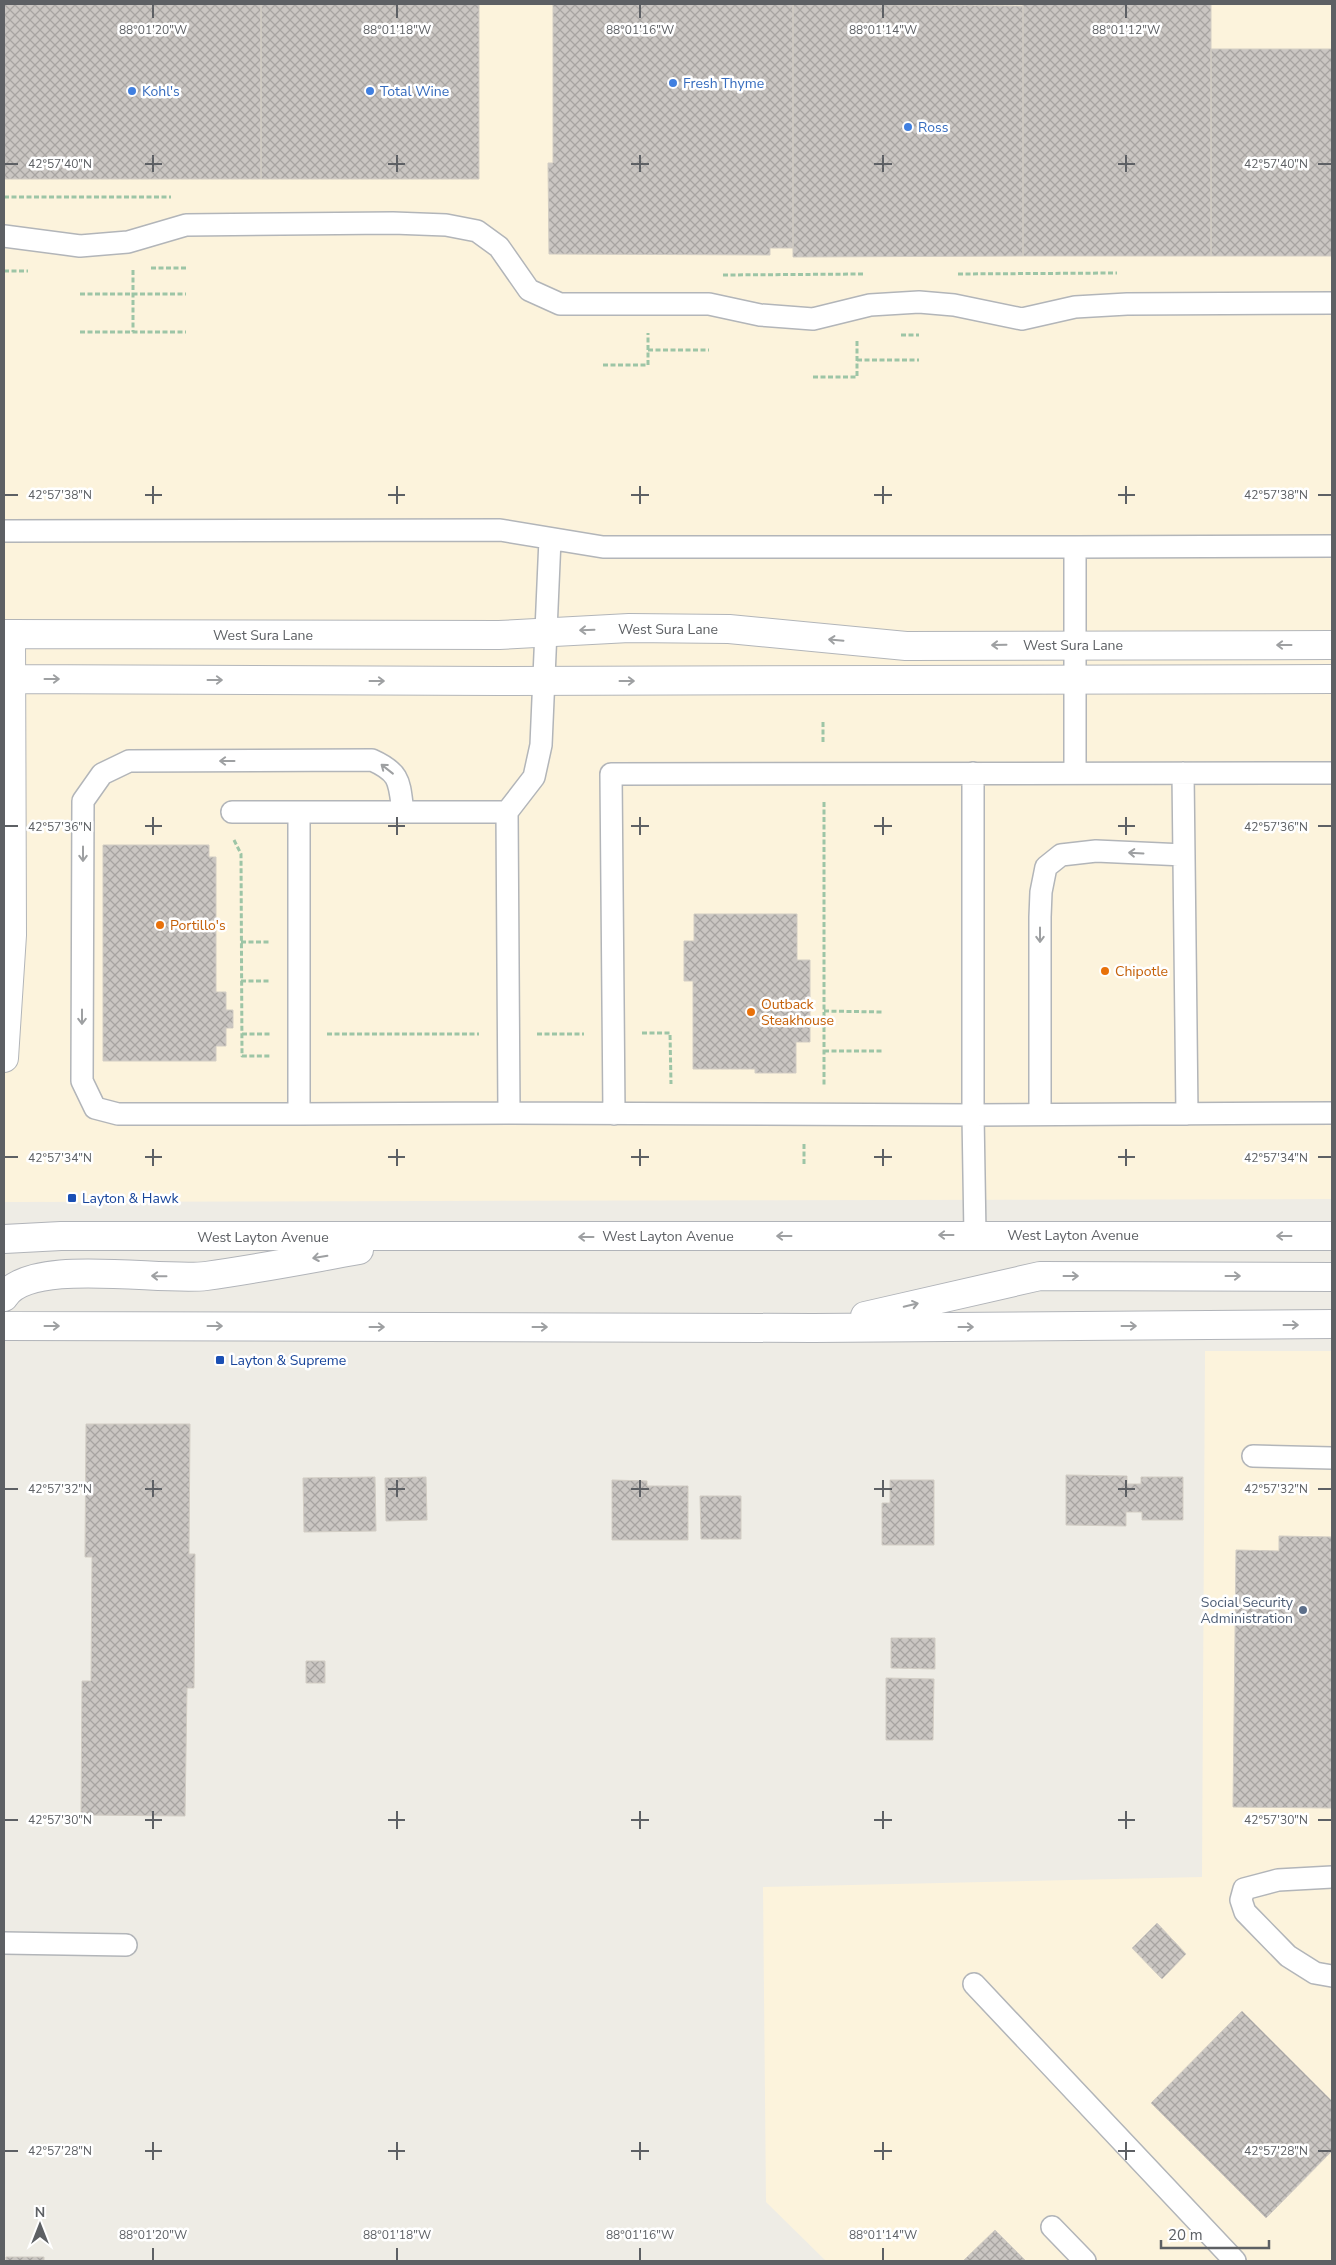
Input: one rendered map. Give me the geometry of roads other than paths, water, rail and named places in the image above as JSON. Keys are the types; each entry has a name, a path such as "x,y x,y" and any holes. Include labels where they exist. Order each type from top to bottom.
{"main road":[{"name":"West Sura Lane","path":"6,632 498,635 630,628 729,629 906,646 1332,645"},
{"path":"4,1058 12,935 6,632"},
{"path":"7,679 544,681 1332,679"},
{"name":"West Layton Avenue","path":"4,1239 61,1236 437,1238 974,1234 1332,1236"},
{"path":"4,1297 7,1292 29,1279 61,1274 203,1276 437,1238"},
{"path":"812,1328 1040,1276 1332,1276"},
{"path":"4,1326 812,1328 1332,1324"}],"lane":[{"path":"4,236 80,246 128,242 186,225 394,223 446,225 477,230 499,247 529,290 560,304 709,304 760,315 813,319 870,305 919,302 954,305 1022,319 1075,308 1127,304 1332,303"},
{"path":"4,531 500,530 603,547 1332,546"},
{"path":"509,1113 507,812 534,777 541,745 544,632 549,596 550,539"},
{"path":"1075,546 1075,773"},
{"path":"403,812 399,782 389,768 372,760 128,761 102,774 83,801 82,1081 95,1108 118,1114 973,1115 1040,1113 1332,1113"},
{"path":"973,773 974,1234"},
{"path":"1183,773 1187,1114"},
{"path":"614,1114 611,774 1332,773"},
{"path":"232,812 507,812"},
{"path":"299,812 299,1114"},
{"path":"1040,1113 1040,917 1041,892 1046,867 1061,855 1096,851 1184,855"},
{"path":"1253,1456 1332,1458"},
{"path":"1332,1877 1278,1880 1244,1889 1241,1900 1245,1912 1288,1956 1315,1973 1332,1976"},
{"path":"4,1943 126,1945"},
{"path":"974,1984 1235,2261"},
{"path":"1052,2227 1085,2261"}],"place":[{"name":"Fresh Thyme","path":"673,83"},
{"name":"Kohl's","path":"132,91"},
{"name":"Total Wine","path":"370,91"},
{"name":"Ross","path":"908,127"},
{"name":"Portillo's","path":"160,925"},
{"name":"Chipotle","path":"1105,971"},
{"name":"Outback Steakhouse","path":"751,1012"},
{"name":"Layton & Hawk","path":"72,1198"},
{"name":"Layton & Supreme","path":"220,1360"},
{"name":"Social Security Administration","path":"1303,1610"}]}
